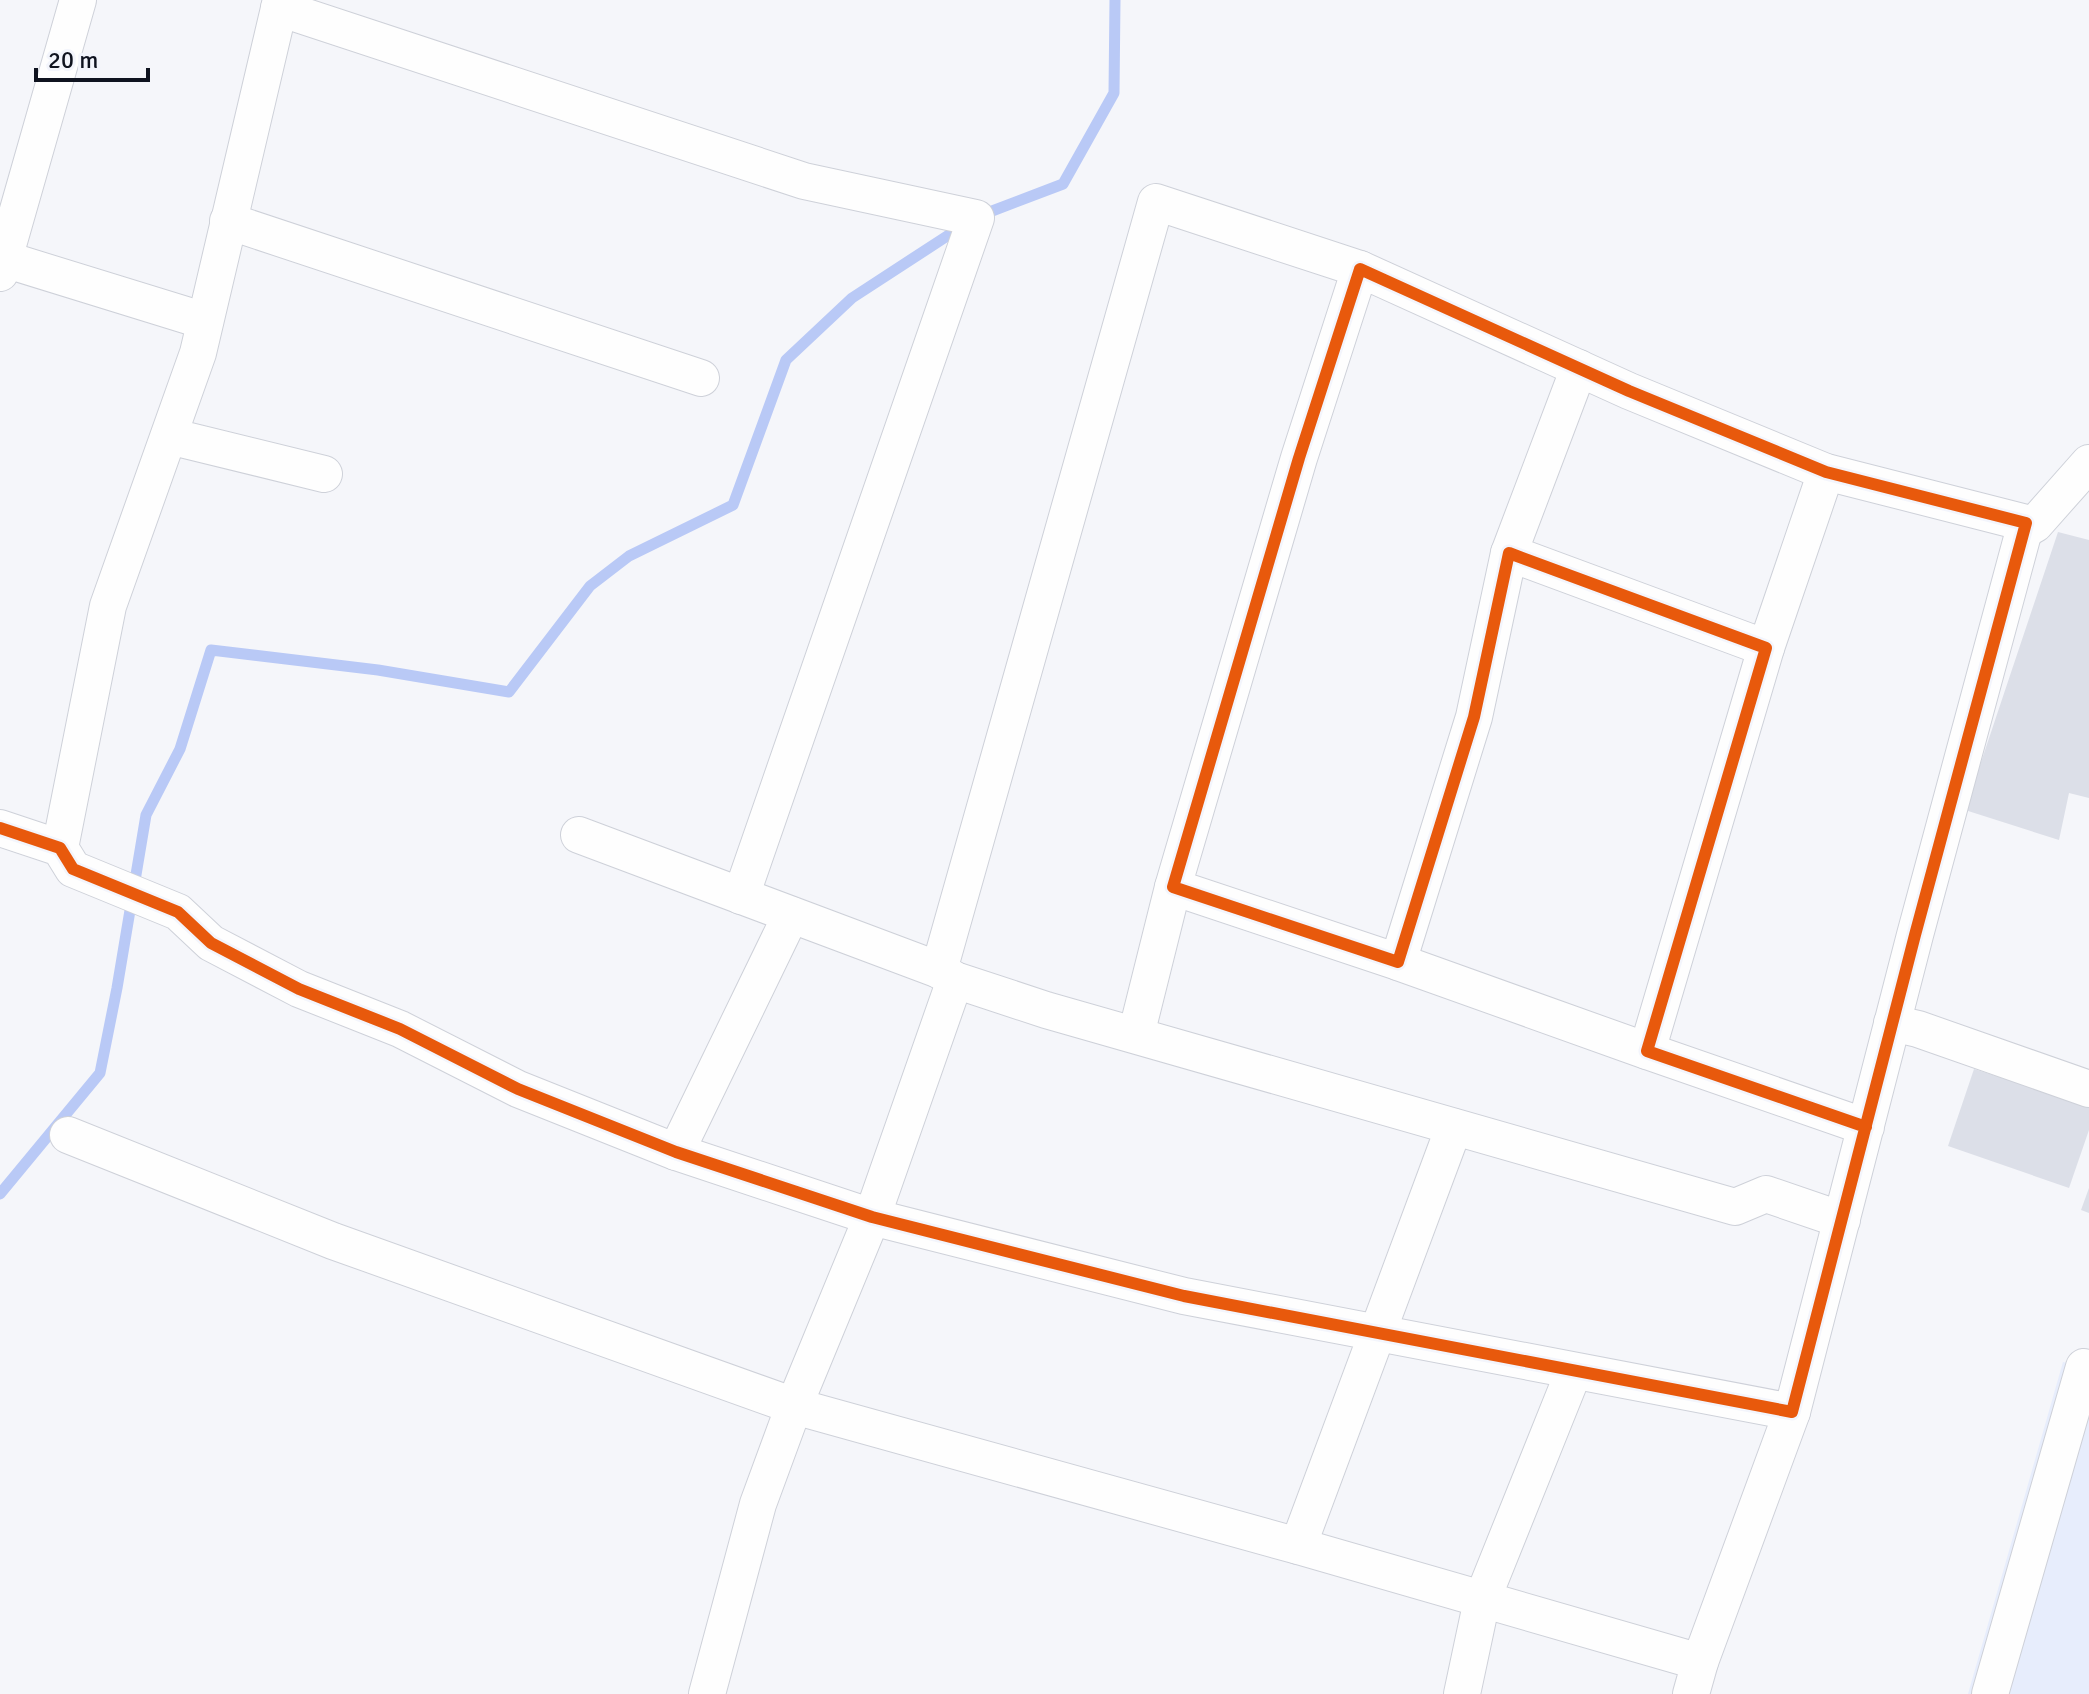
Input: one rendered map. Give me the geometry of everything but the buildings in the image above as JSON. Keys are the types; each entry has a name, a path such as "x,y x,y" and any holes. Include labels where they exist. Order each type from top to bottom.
{"street":[{"path":"78,0 8,215 2,266 205,321"},
{"path":"67,858 108,606 198,353 280,4 804,181 976,218 741,896"},
{"path":"68,1135 333,1241 794,1406 1482,1600 1695,1678 1792,1412 2026,523 1826,472 1629,391 1360,269 1156,202 947,975 872,1217 794,1406 758,1504 707,1694"},
{"path":"228,221 701,378"},
{"path":"1136,1035 1173,887 1295,473 1360,269"},
{"path":"1398,962 1474,717 1509,553 1579,368"},
{"path":"169,436 324,474"},
{"path":"2023,531 2035,524 2089,463"},
{"path":"1647,1051 1766,648 1826,472"},
{"path":"1509,553 1766,648"},
{"path":"0,828 178,912 211,943 299,989 400,1029 518,1089 676,1152 872,1217 1184,1296 1792,1412"},
{"path":"579,835 1046,1010 1735,1207 1766,1194 1842,1220"},
{"path":"1173,887 1398,962 1866,1127"},
{"path":"676,1152 791,915"},
{"path":"1892,1023 1918,1029 2089,1089"},
{"path":"1298,1546 1454,1127"},
{"path":"1990,1694 2084,1367 2089,1369"},
{"path":"1462,1694 1482,1600 1574,1371"}],"shaded area":[{"path":"2063,1362 2089,1368 2089,1694 1968,1694"}],"waterway":[{"path":"979,216 1063,184 1114,93 1115,0"},
{"path":"0,1194 100,1073 146,815 180,749 211,650 378,670 509,692 590,586 629,556 733,505 786,360 852,298 964,225"}],"cycle path":[{"path":"0,828 60,848 73,869 178,912 211,943 299,989 400,1029 518,1089 676,1152 872,1217 1184,1296 1792,1412 1915,935 2026,523 1826,472 1629,391 1360,269 1299,458 1173,887 1398,962 1474,717 1509,553 1766,648 1647,1051 1866,1127"}]}
